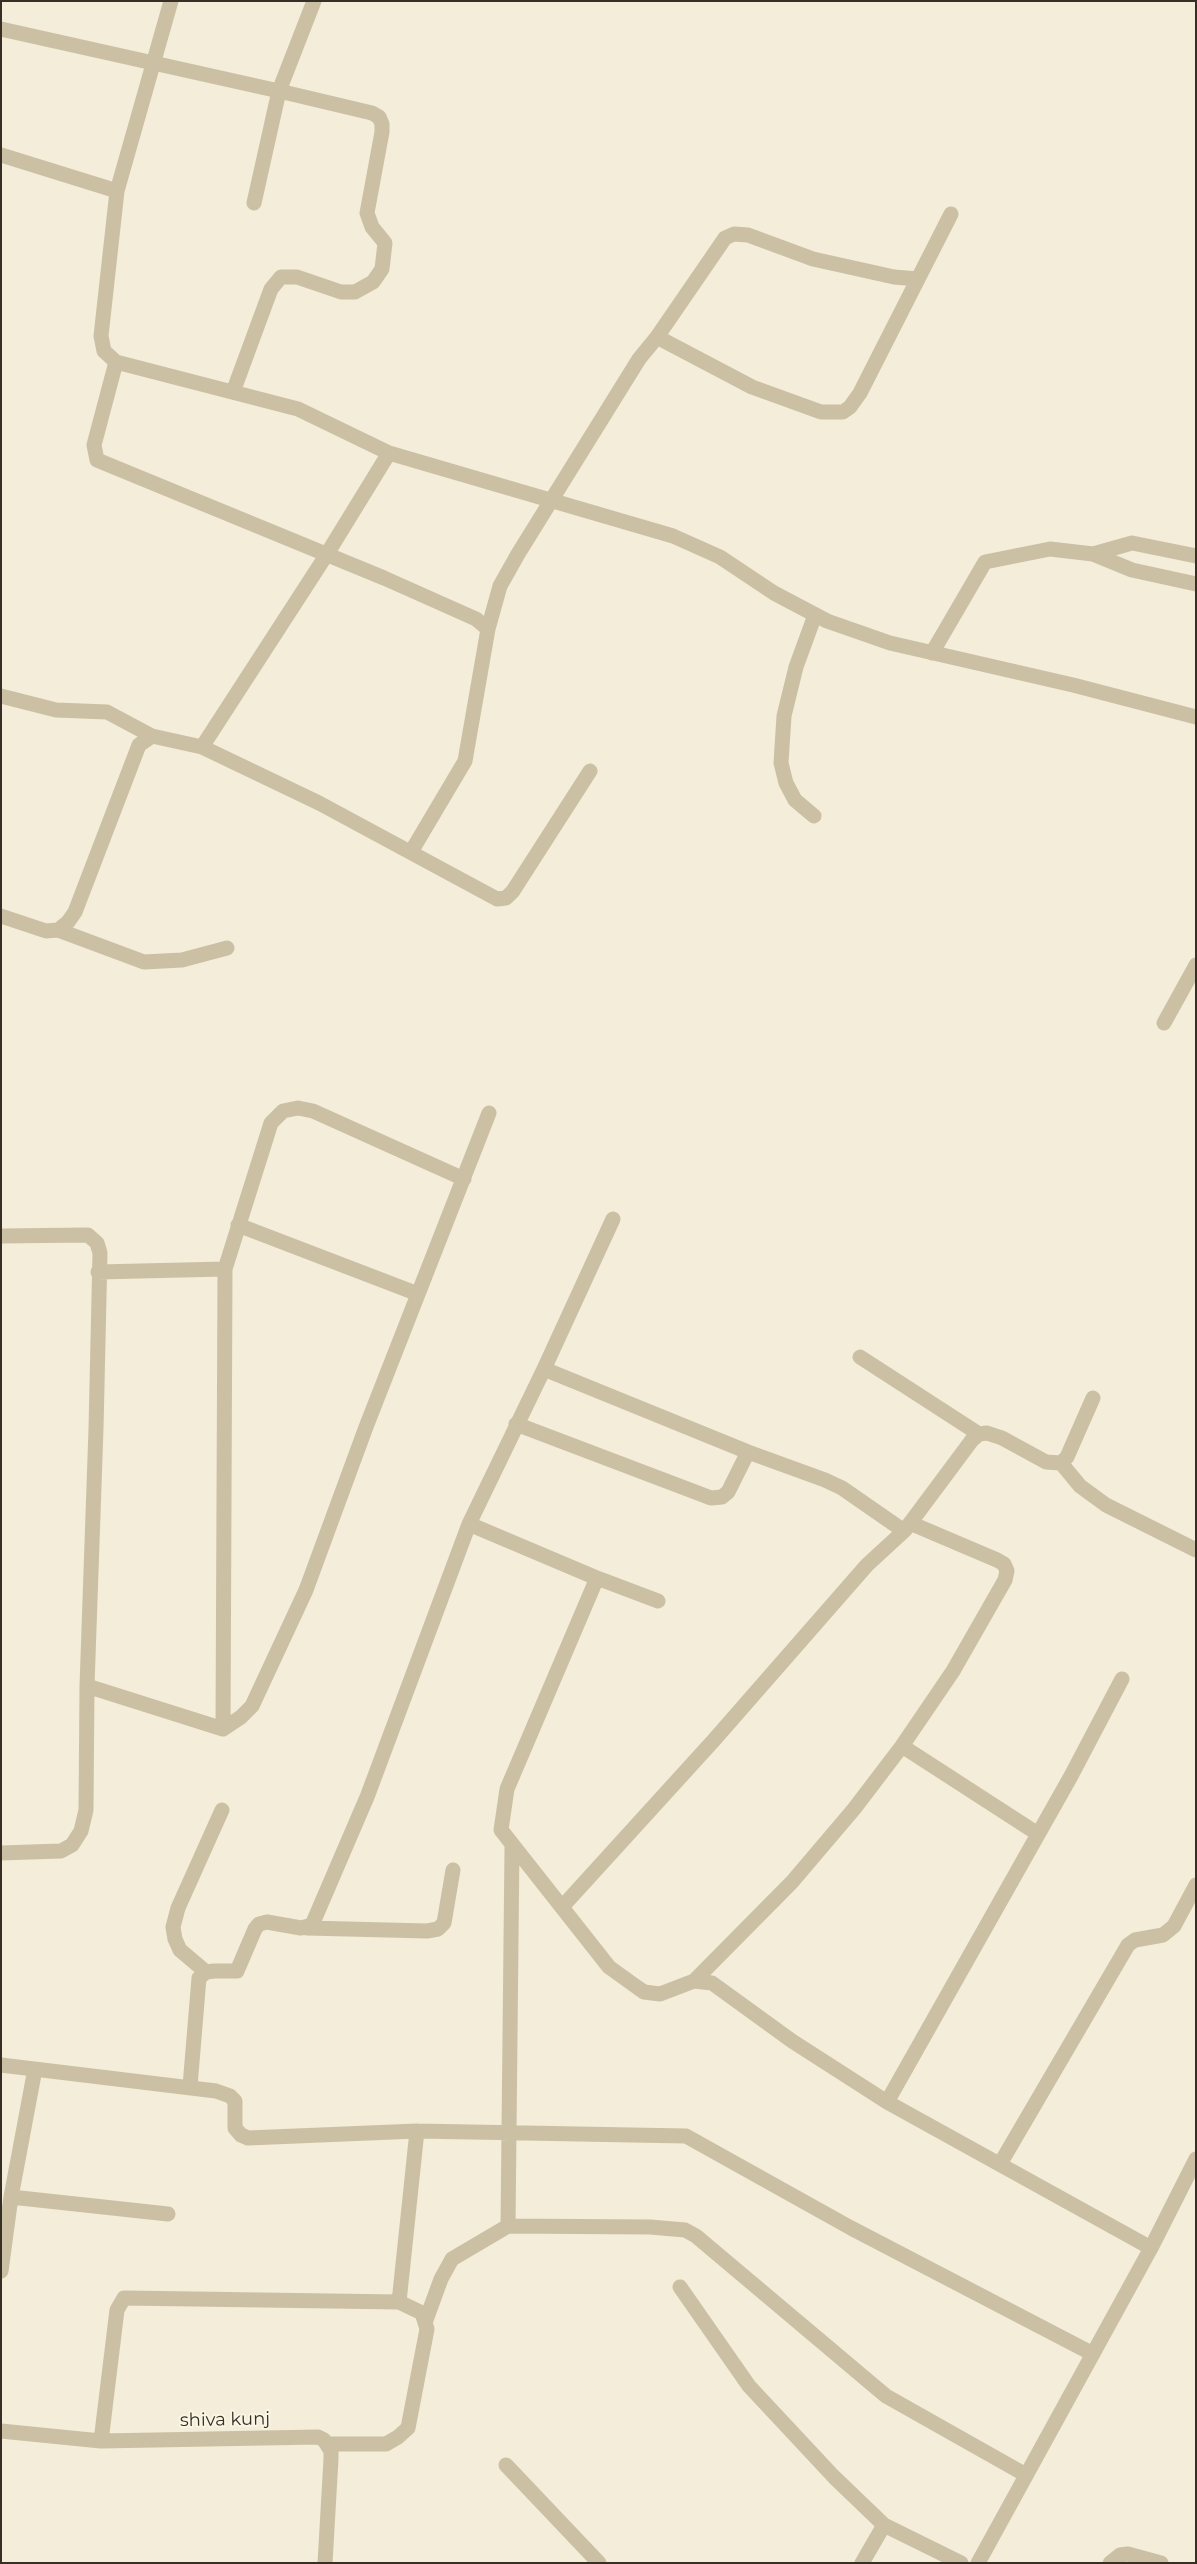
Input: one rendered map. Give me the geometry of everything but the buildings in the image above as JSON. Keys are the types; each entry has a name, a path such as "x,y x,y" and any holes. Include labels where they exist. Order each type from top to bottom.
{"street":[{"path":"170,1 116,191 101,336 104,351 116,362 298,409 389,452 673,536 720,557 774,593 815,615 890,643 1073,685 1196,717"},
{"path":"254,203 279,92 314,1"},
{"path":"1,29 372,113 379,117 382,124 382,132 367,213 372,228 385,243 385,258 378,277 367,288 355,292 340,292 288,276 276,282 271,289 233,392"},
{"path":"1,156 116,191"},
{"path":"657,337 752,387 821,412 836,414 850,407 860,393 951,214"},
{"path":"411,852 465,761 488,629 500,586 639,359 657,337 725,238 734,234 748,235 813,259 894,277 918,279"},
{"path":"116,362 94,445 97,460 327,554 476,619 488,629"},
{"path":"202,747 327,554 389,452"},
{"path":"1093,554 1132,543 1196,556"},
{"path":"932,653 985,562 1050,549 1093,554 1132,570 1196,584"},
{"path":"814,816 794,800 786,784 781,763 784,716 796,667 815,615"},
{"path":"1,696 56,710 108,712 152,736 202,747 319,803 497,899 506,898 590,772"},
{"path":"58,930 68,922 75,912 139,745 152,736"},
{"path":"1,916 46,931 58,930 144,962 182,960 227,948"},
{"path":"1164,1023 1196,965"},
{"path":"223,1729 225,1269 271,1123 283,1111 298,1108 313,1111 464,1179"},
{"path":"223,1729 241,1717 252,1706 306,1590 489,1113"},
{"path":"307,1928 312,1925 316,1918 367,1797 469,1524 544,1369 613,1219"},
{"path":"238,1225 418,1294"},
{"path":"1,1236 88,1235 97,1242 100,1253 87,1686 86,1810 81,1831 72,1845 61,1851 1,1853"},
{"path":"98,1272 225,1269"},
{"path":"860,1357 979,1434"},
{"path":"544,1369 842,1488 907,1527 997,1560 1004,1564 1007,1571 1005,1580 953,1671 902,1746 854,1809 792,1882 694,1982"},
{"path":"1061,1463 1067,1457 1094,1398"},
{"path":"516,1424 711,1498 722,1497 728,1492 748,1452"},
{"path":"563,1906 714,1740 867,1565 907,1527 972,1440 979,1434 987,1433 1002,1438 1046,1462 1061,1463 1080,1486 1106,1505 1196,1550"},
{"path":"469,1524 599,1580 658,1601"},
{"path":"599,1580 597,1578 507,1790 501,1830 512,1847 563,1906 609,1967 644,1992 660,1994 694,1982 712,1983 792,2041 887,2102 1151,2248"},
{"path":"887,2102 1038,1834 1122,1679"},
{"path":"87,1686 223,1729"},
{"path":"902,1746 1038,1834"},
{"path":"206,1972 180,1950 175,1939 173,1927 178,1908 222,1810"},
{"path":"512,1847 508,2226 650,2227 685,2230 696,2236 886,2396 1026,2475"},
{"path":"190,2086 199,1978 206,1972 237,1970 254,1929 259,1924 267,1922 307,1928 427,1932 438,1929 444,1923 453,1870"},
{"path":"1000,2164 1128,1945 1135,1940 1163,1935 1174,1926 1196,1885"},
{"path":"1,2065 190,2086 230,2096 235,2101 235,2128 241,2136 248,2138 417,2131 686,2136 851,2228 1093,2354"},
{"path":"1,2271 11,2197 35,2069"},
{"path":"399,2302 417,2131"},
{"path":"978,2563 1151,2248 1196,2159"},
{"path":"11,2197 168,2214"},
{"name":"shiva kunj","path":"1,2431 101,2441 318,2437 327,2444 386,2444 398,2438 408,2428 427,2328 426,2320 441,2279 452,2259 508,2226"},
{"path":"680,2287 749,2386 834,2476 884,2525 961,2563"},
{"path":"101,2441 116,2310 124,2298 399,2302 422,2313 426,2320"},
{"path":"325,2563 332,2458 327,2444"},
{"path":"506,2465 599,2563"},
{"path":"862,2563 884,2525"},
{"path":"1110,2563 1120,2555 1128,2554 1161,2563"}]}
